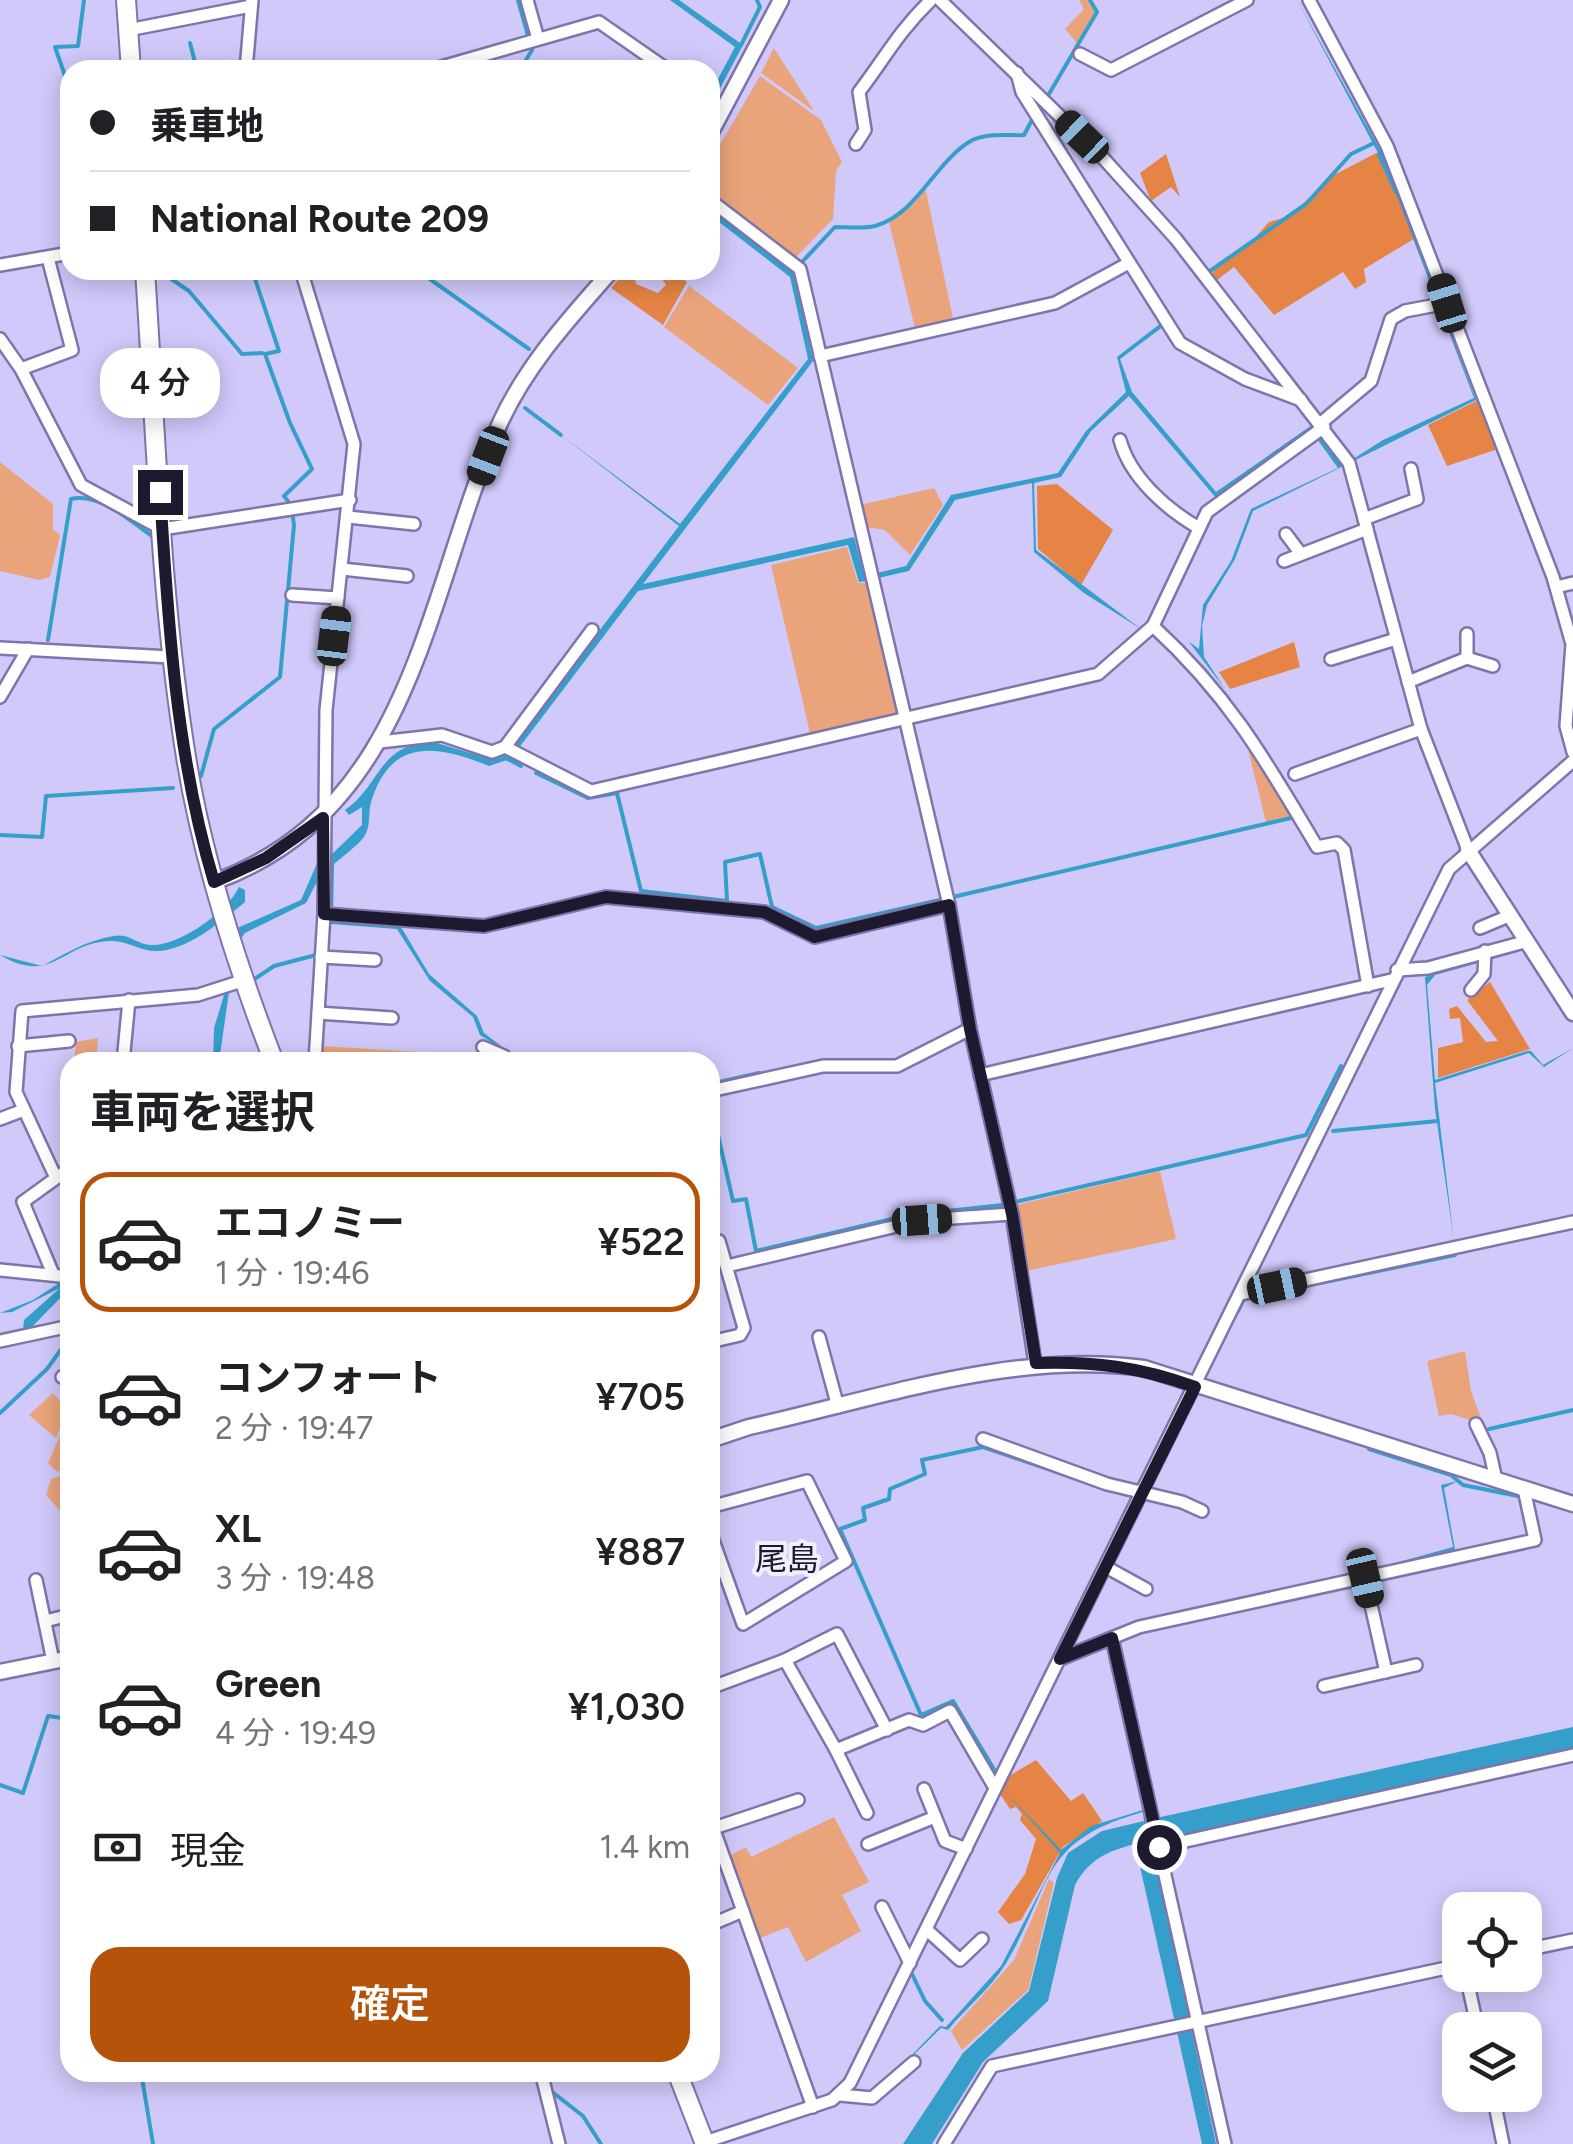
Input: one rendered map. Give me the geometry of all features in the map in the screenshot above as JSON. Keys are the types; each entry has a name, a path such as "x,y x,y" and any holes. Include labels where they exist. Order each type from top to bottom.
{"highway":[{"path":"126,0 130,60"},
{"path":"146,280 171,657 188,767 214,882 270,1052"},
{"path":"681,2082 705,2143"}],"street":[{"path":"526,0 538,39"},
{"path":"720,117 782,0"},
{"path":"856,144 865,130 859,92 878,73 890,44 931,0"},
{"path":"940,0 1104,159 1176,239 1349,463 1422,729 1468,850 1573,1013"},
{"path":"1080,54 1111,70 1247,0"},
{"path":"1309,0 1386,146 1556,587 1572,644 1566,726 1573,752"},
{"path":"128,30 252,3 247,60"},
{"path":"466,60 600,22 654,60"},
{"path":"1016,72 1022,92 1180,344 1245,380 1301,400"},
{"path":"720,107 724,110"},
{"path":"720,208 800,269 949,905 970,1029 1012,1214 1036,1363"},
{"path":"0,265 60,255"},
{"path":"21,368 72,350 48,258"},
{"path":"820,356 1055,303 1129,263"},
{"path":"305,280 354,444 326,710 324,914 316,1052"},
{"path":"214,882 258,862 323,818 366,767 407,684 500,423 545,346 603,280"},
{"path":"504,747 591,792 1098,674 1153,626 1207,512 1323,425 1370,382 1391,319 1405,311 1447,303"},
{"path":"0,339 21,368 81,486 162,529 350,500"},
{"path":"1120,440 1126,464 1178,516 1199,528"},
{"path":"1284,561 1417,499 1410,469"},
{"path":"348,517 414,524"},
{"path":"1286,534 1301,554"},
{"path":"342,569 406,576"},
{"path":"1556,587 1573,584"},
{"path":"292,595 338,598"},
{"path":"1153,626 1204,673 1250,733 1317,847 1337,843 1344,850 1368,986"},
{"path":"380,742 442,735 492,752 504,747 592,630"},
{"path":"1467,634 1467,658"},
{"path":"1331,659 1396,639"},
{"path":"0,648 171,657"},
{"path":"0,697 28,649"},
{"path":"1408,682 1467,658 1493,666"},
{"path":"1295,774 1422,729"},
{"path":"840,2095 927,1930 1450,869 1573,761"},
{"path":"324,914 484,926 606,897 764,912 815,937 949,905"},
{"path":"1480,928 1511,915"},
{"path":"980,1075 1368,986 1528,941"},
{"path":"1471,990 1484,974 1485,951"},
{"path":"321,957 375,960"},
{"path":"56,1178 20,1111 16,1092 22,1012 198,995 244,980"},
{"path":"124,1052 129,1000"},
{"path":"318,1012 392,1018"},
{"path":"720,1089 822,1066 897,1066 970,1029"},
{"path":"18,1046 69,1041"},
{"path":"483,1047 495,1052"},
{"path":"0,1119 20,1111"},
{"path":"53,1274 23,1202 60,1175"},
{"path":"727,1266 922,1220 1012,1214"},
{"path":"1240,1294 1573,1222"},
{"path":"720,1247 744,1328 740,1334 720,1339"},
{"path":"0,1270 60,1275"},
{"path":"0,1341 60,1328"},
{"path":"819,1337 838,1407"},
{"path":"720,1437 1036,1363 1110,1364 1144,1368 1573,1504"},
{"path":"1476,1424 1490,1453 1496,1480"},
{"path":"983,1439 1202,1511"},
{"path":"720,1505 807,1481 846,1561 743,1624 720,1560"},
{"path":"1060,1659 1139,1627 1535,1540 1524,1489"},
{"path":"1106,1566 1146,1589"},
{"path":"1365,1578 1386,1672"},
{"path":"36,1580 54,1661"},
{"path":"45,1620 60,1617"},
{"path":"720,1684 785,1660 837,1634 888,1730"},
{"path":"1112,1638 1225,2144"},
{"path":"0,1672 60,1660"},
{"path":"785,1660 868,1812"},
{"path":"1324,1686 1416,1665"},
{"path":"836,1750 909,1720 922,1726 950,1711 995,1788"},
{"path":"1159,1847 1573,1755"},
{"path":"924,1789 944,1841 966,1849"},
{"path":"720,1822 798,1800"},
{"path":"868,1844 935,1817"},
{"path":"720,1846 813,2107"},
{"path":"720,1861 725,1859"},
{"path":"882,1908 910,1963"},
{"path":"720,1920 743,1911"},
{"path":"927,1930 960,1960 982,1939"},
{"path":"1542,1946 1573,1940"},
{"path":"944,2144 992,2066 1442,1969"},
{"path":"705,2143 840,2095 872,2098 914,2062"},
{"path":"544,2082 559,2144"},
{"path":"1496,2112 1504,2144"}],"shaded area":[{"path":"1079,0 1088,0 1095,12 1077,43 1065,29 1084,9"},
{"path":"774,48 814,111 761,73"},
{"path":"760,76 821,120 842,162 836,171 833,219 796,257 720,200 720,145"},
{"path":"1380,151 1417,237 1364,269 1366,282 1355,289 1343,272 1274,315 1234,267 1217,280 1212,274 1219,262 1248,246 1269,222 1290,216 1332,176"},
{"path":"1166,154 1180,197 1171,187 1151,201 1140,173"},
{"path":"925,187 953,318 915,328 889,222 918,199"},
{"path":"618,280 635,280 636,284 658,293 666,285 663,280 687,282 663,325 611,288"},
{"path":"689,286 798,368 768,405 664,327"},
{"path":"1480,399 1498,449 1447,466 1428,425"},
{"path":"0,462 53,504 53,529 60,535 50,577 39,580 0,571"},
{"path":"1057,484 1113,530 1081,585 1038,549 1037,486"},
{"path":"934,488 943,505 910,555 885,530 866,527 860,505"},
{"path":"847,547 858,583 867,583 897,713 810,733 771,565"},
{"path":"1294,642 1300,667 1230,689 1219,672"},
{"path":"1246,741 1294,815 1266,822"},
{"path":"1490,982 1530,1049 1438,1078 1438,1048 1463,1042 1460,1018 1450,1019 1449,1009 1457,1006 1486,1042 1498,1041 1467,1000"},
{"path":"98,1038 97,1052 75,1052 76,1042"},
{"path":"320,1046 420,1052 320,1052"},
{"path":"1160,1171 1176,1239 1026,1271 1016,1205"},
{"path":"1465,1351 1471,1391 1483,1424 1451,1414 1439,1416 1427,1361"},
{"path":"53,1393 60,1401 56,1438 29,1415"},
{"path":"60,1435 60,1471 48,1463"},
{"path":"60,1476 60,1511 46,1495 51,1479"},
{"path":"1036,1760 1071,1801 1083,1793 1102,1821 1063,1847 1021,1920 1009,1924 998,1912 1025,1874 1036,1839 1020,1820 1022,1814 1016,1807 1010,1809 998,1791 1009,1776"},
{"path":"834,1817 869,1882 842,1895 861,1931 806,1962 788,1927 760,1938 729,1856 746,1847 751,1857"},
{"path":"1049,1879 1054,1883 1028,1990 962,2050 951,2031 1014,1960"}],"water":[{"path":"670,0 679,0 743,45 720,89 720,75 735,47"},
{"path":"1297,0 1384,157 1476,400 1253,511 1235,559 1207,605 1202,626 1204,657 1225,689 1189,642 1163,623 1199,649 1203,605 1231,561 1251,509 1338,468 1312,432 1217,499 1129,396 1091,431 1061,477 1034,483 1036,550 1141,629 1084,593 1034,552 1032,483 955,500 909,571 878,578 877,573 906,566 951,495 1058,473 1086,431 1126,392 1117,357 1161,323 1164,326 1120,359 1132,392 1216,492 1312,425 1342,466 1383,440 1474,398 1386,168"},
{"path":"720,215 796,275 813,361 643,584 854,537 866,581 859,582 848,545 638,591 518,749 513,744 679,526 561,435 680,524 808,359 790,277 720,223"},
{"path":"430,741 490,759 503,755 510,759 489,766 453,754 420,751 392,764 372,799 364,837 334,864 333,920 401,927 429,974 477,1016 484,1033 509,1052 480,1035 473,1017 430,981 397,929 331,924 321,874 306,903 245,933 239,941 235,929 301,900 318,861 328,858 362,825 362,807 349,815 345,810 389,759 413,745"},
{"path":"239,887 245,890 245,902 180,946 156,951 122,942 93,943 44,965 85,944 114,936 150,945 175,940 214,916"},
{"path":"1516,947 1518,952 1435,975 1427,985 1435,1080 1527,1051 1543,1065 1573,1048 1544,1067 1529,1053 1435,1083 1454,1241 1435,1109 1425,977"},
{"path":"0,955 40,965 18,963"},
{"path":"229,992 220,1052 213,1052 214,1028 224,995"},
{"path":"60,1282 60,1288 12,1312 0,1313 33,1300"},
{"path":"60,1288 60,1298 29,1330 23,1330 24,1320"},
{"path":"1458,1481 1444,1488 1455,1550 1388,1565 1453,1547 1441,1485"},
{"path":"1111,1646 1147,1820 1573,1727 1573,1748 1151,1842 1216,2144 1202,2144 1135,1844 1100,1857 1075,1885 1048,2001 983,2062 932,2144 903,2144 963,2053 1029,1991 1057,1878 1068,1853 1102,1831 1144,1821 1143,1812 1109,1824 1066,1852 1053,1869 999,1974 948,2030 941,2028 878,2090 940,2026 946,2027 1001,1966 1060,1853 1003,1789 1061,1850 1091,1826 1143,1810 1107,1647"}],"waterway":[{"path":"60,61 55,47 78,46 84,0"},
{"path":"518,0 532,50 526,60"},
{"path":"741,45 760,7 757,0"},
{"path":"1039,111 1097,12 1090,0"},
{"path":"190,43 194,60"},
{"path":"802,262 835,227 860,228 890,220 969,142 989,136 1024,135 1033,118"},
{"path":"1207,273 1306,204 1351,154 1374,143"},
{"path":"1379,155 1396,192"},
{"path":"173,280 189,291 242,354 262,353"},
{"path":"201,776 214,729 280,677 294,525 291,505 284,496 312,469 265,354 279,351 255,280"},
{"path":"431,280 529,349"},
{"path":"525,408 561,435"},
{"path":"48,640 71,499 103,504 152,536"},
{"path":"506,758 521,766"},
{"path":"536,773 588,798 617,793 641,891 727,901 725,862 760,854 772,907 816,928 940,900"},
{"path":"0,835 42,837 46,796 173,788"},
{"path":"953,897 1295,817"},
{"path":"253,980 274,966 316,955"},
{"path":"1015,1202 1306,1135 1341,1066"},
{"path":"720,1082 759,1073"},
{"path":"1333,1131 1438,1121"},
{"path":"720,1144 733,1201 746,1199 756,1251 909,1215 1003,1205"},
{"path":"1238,1311 1244,1299 1455,1255"},
{"path":"0,1413 47,1369 60,1351"},
{"path":"1489,1429 1573,1410"},
{"path":"995,1771 953,1701 921,1715 840,1529 865,1520 863,1508 889,1499 890,1489 925,1474 922,1460 983,1447 1078,1479"},
{"path":"1369,1449 1451,1475 1463,1485 1518,1496"},
{"path":"1092,1484 1130,1495"},
{"path":"0,1785 23,1793 48,1716 60,1718"},
{"path":"912,1974 925,2001 942,2020"},
{"path":"143,2082 153,2144"},
{"path":"551,2091 583,2116 601,2144"}],"district":[{"name":"尾島","path":"787,1559"}],"route":[{"path":"160,492 171,657 188,767 214,882 244,871 287,846 323,818 324,914 484,926 606,897 764,912 815,937 949,905 970,1029 1012,1214 1036,1363 1093,1361 1144,1368 1195,1387 1060,1659 1112,1638 1159,1847"}]}
